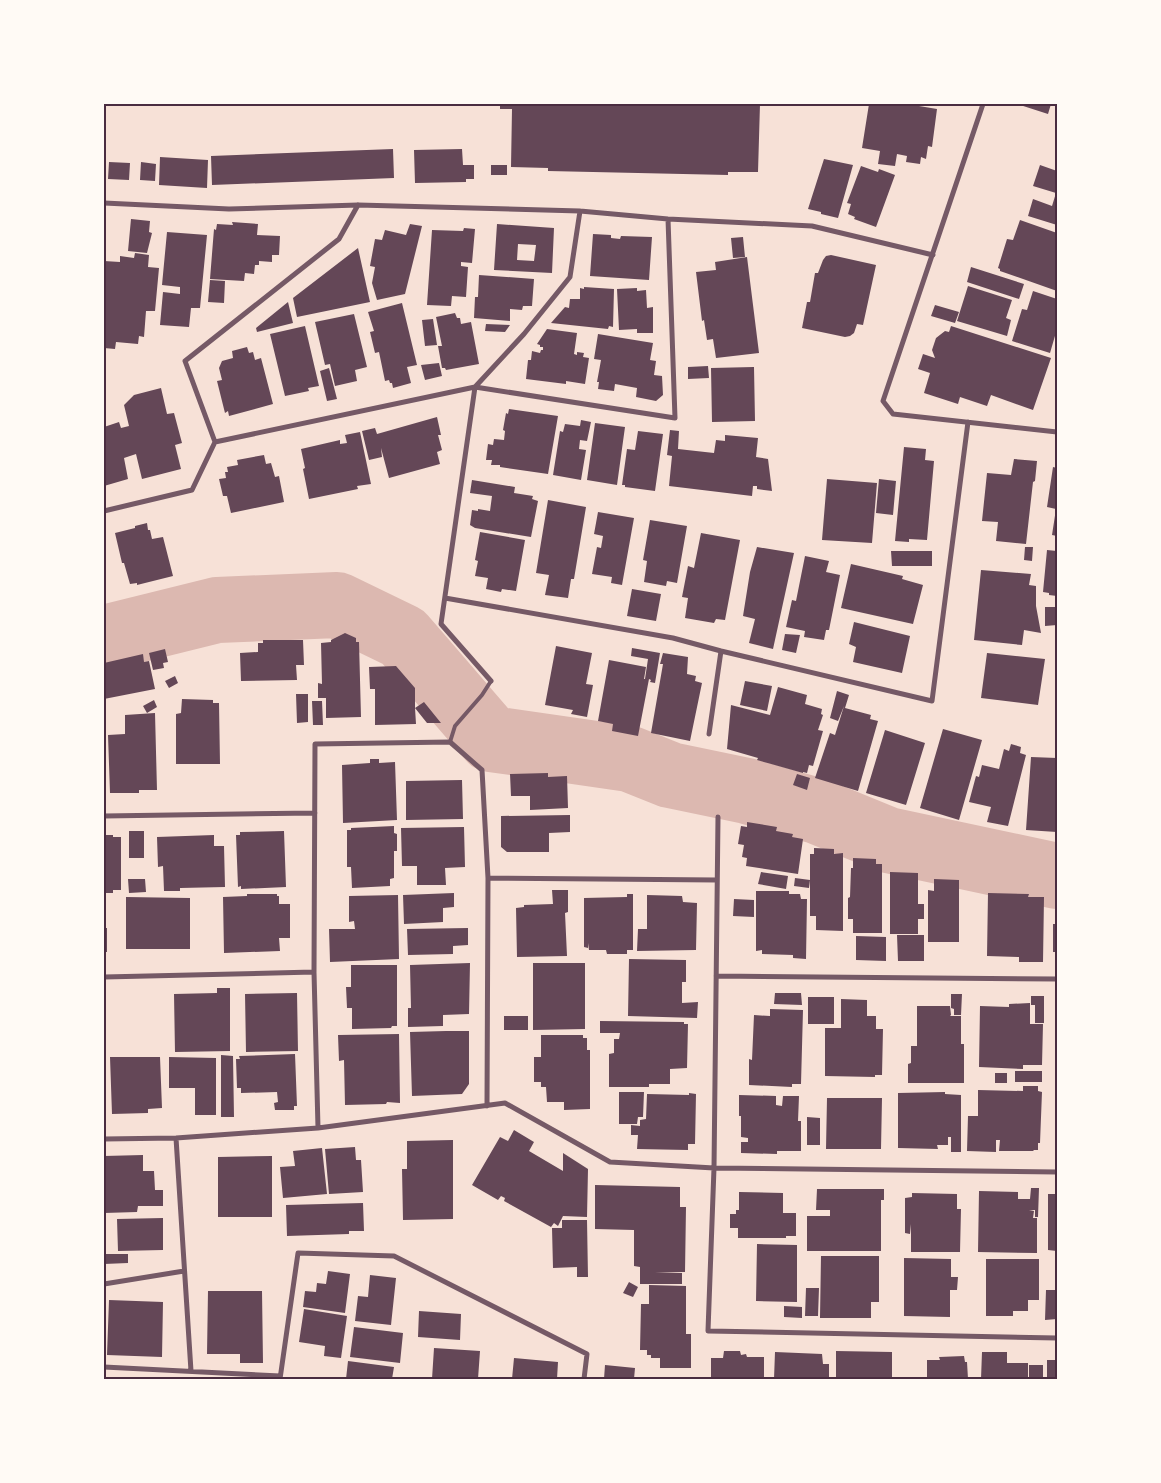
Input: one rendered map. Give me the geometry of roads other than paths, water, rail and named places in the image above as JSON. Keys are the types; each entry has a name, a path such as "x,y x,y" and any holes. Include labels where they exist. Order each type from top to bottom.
{"street":[{"path":"983,104 883,401 893,414 1057,432"},
{"path":"104,203 229,209 358,205 580,211 668,219 812,226 933,255"},
{"path":"104,511 192,490 215,442 185,362 339,239 358,205"},
{"path":"491,681 442,624 444,598 475,387 524,334 570,276 580,211"},
{"path":"215,442 475,387 675,418 668,219"},
{"path":"444,598 673,638 932,701 968,422"},
{"path":"709,734 720,650"},
{"path":"318,1128 314,972 315,744 450,742 482,770 488,878 487,1106"},
{"path":"104,816 315,813"},
{"path":"718,817 714,1168 708,1330 1057,1338"},
{"path":"488,878 717,880"},
{"path":"104,977 314,972"},
{"path":"716,976 1057,979"},
{"path":"104,1139 176,1138 318,1128 505,1103 610,1162 714,1168 1057,1172"},
{"path":"176,1138 191,1371"},
{"path":"104,1366 280,1378 298,1254 394,1256 587,1354 584,1379"},
{"path":"104,1284 184,1271"}],"lane":[{"path":"450,742 455,726 482,695 491,681"}],"waterway":[{"path":"104,638 217,610 337,605 403,637 491,739 630,759 670,775 747,791 817,811 888,840 1057,876"}]}
